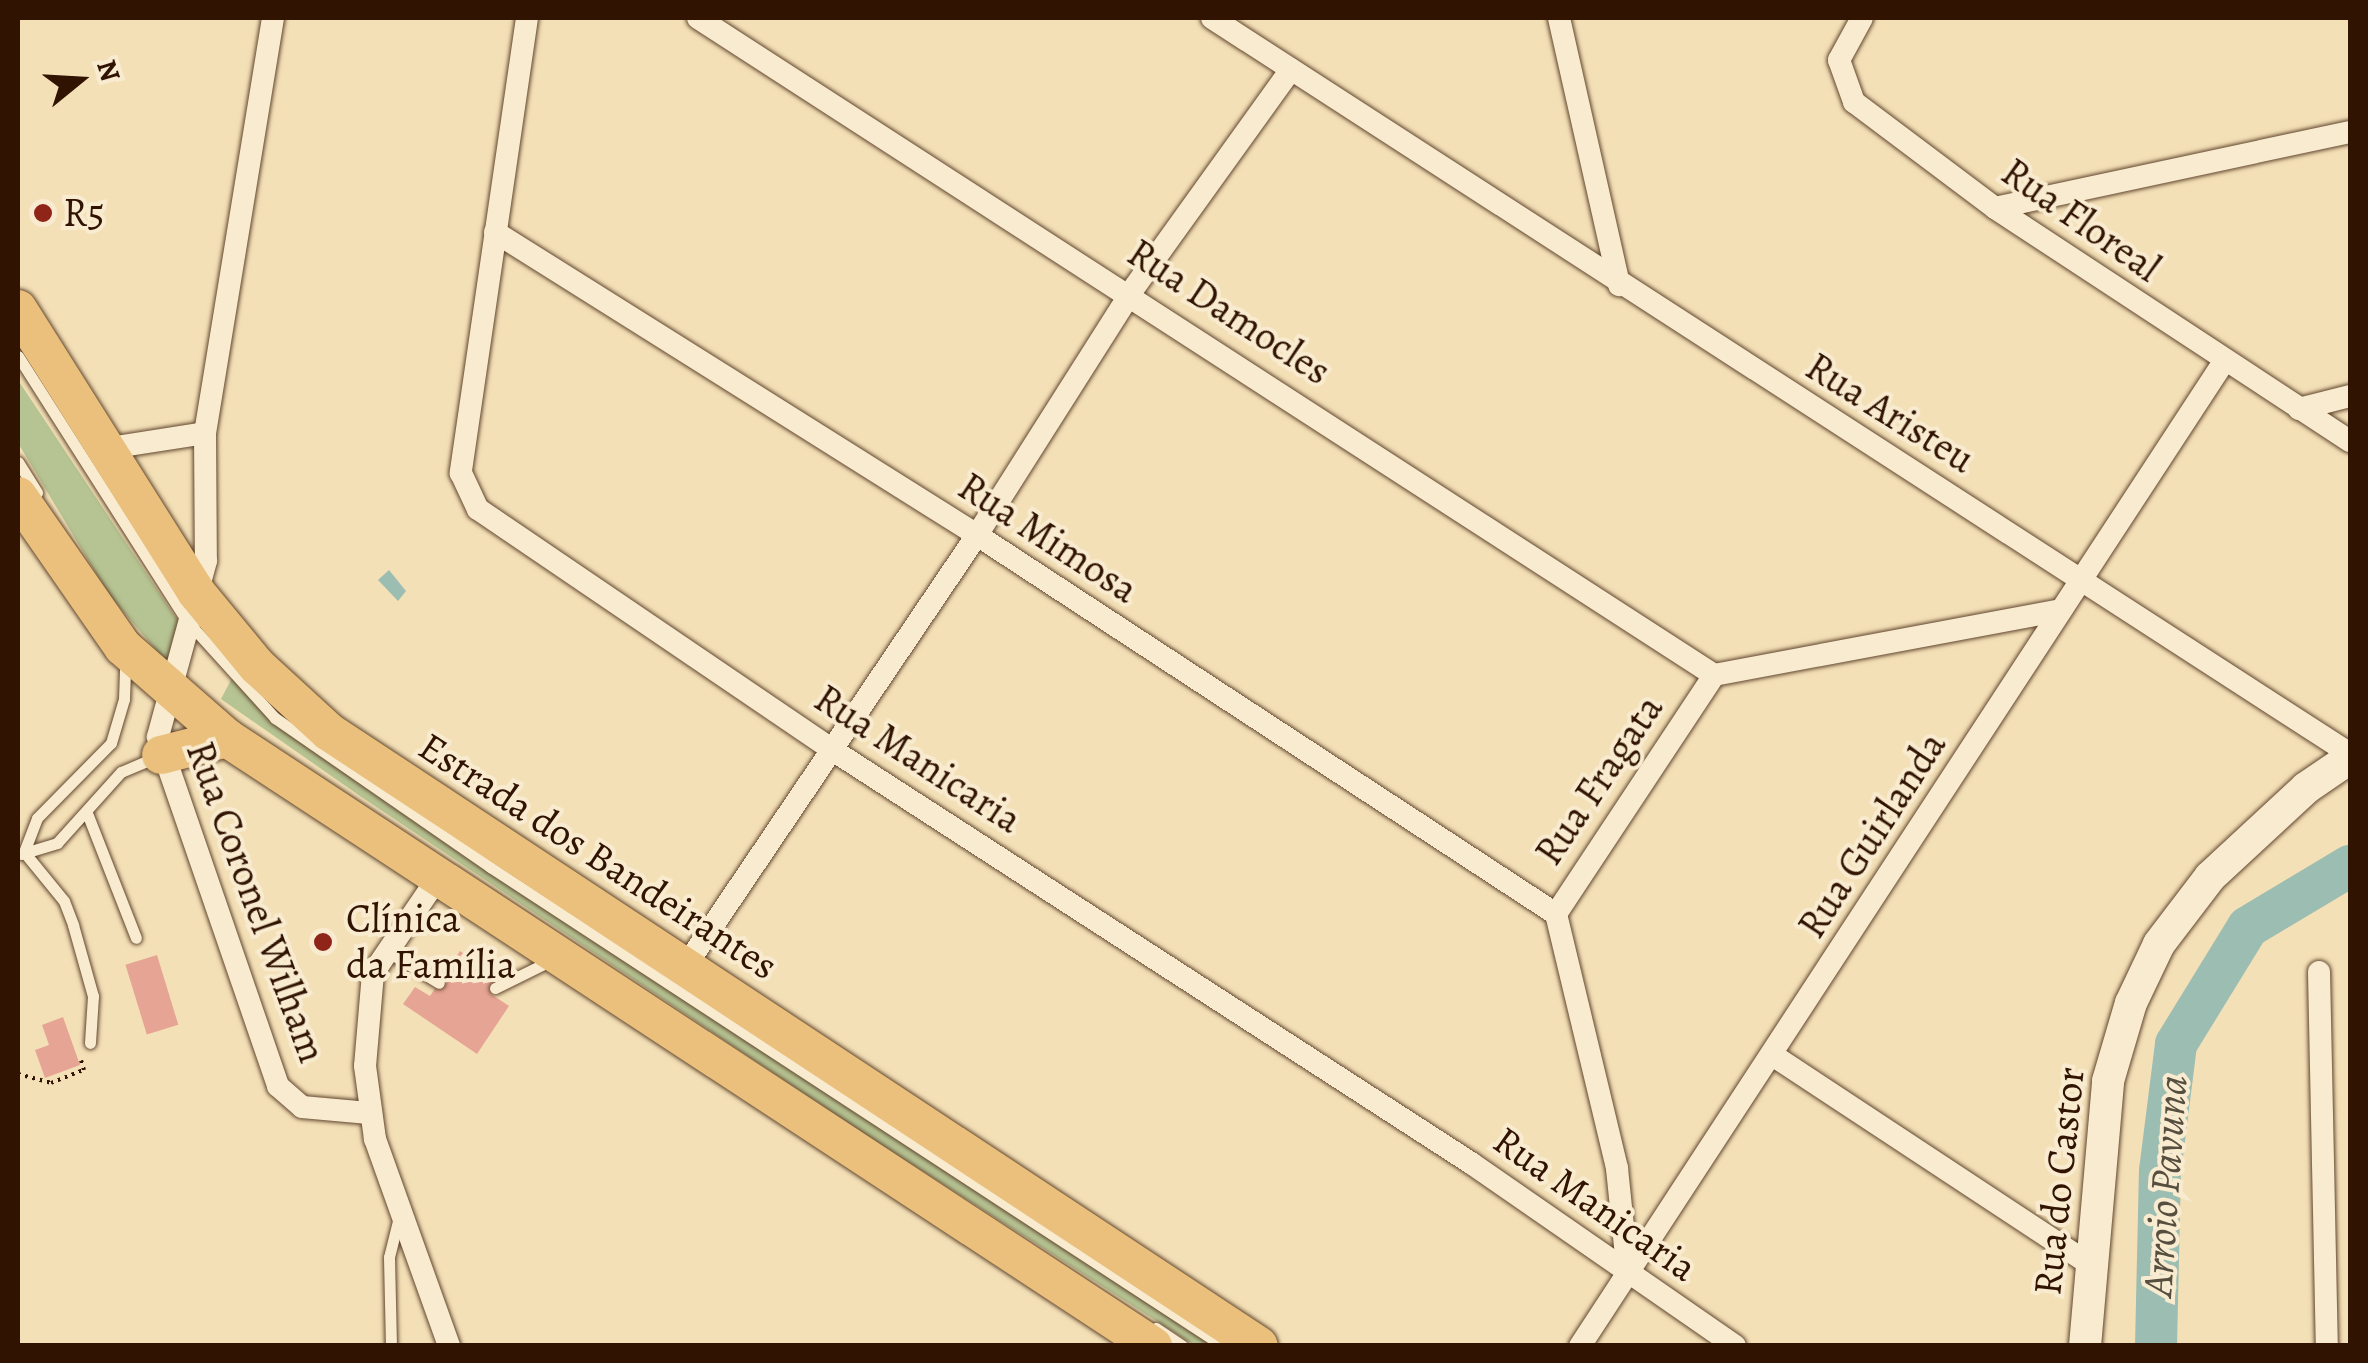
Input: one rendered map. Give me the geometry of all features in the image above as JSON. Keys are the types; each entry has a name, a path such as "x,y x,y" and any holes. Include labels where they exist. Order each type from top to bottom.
{"main road":[{"name":"Estrada dos Bandeirantes","path":"18,309 192,606 329,732 1259,1346"},
{"path":"18,496 148,654 235,729 450,876 557,957 1153,1346"},
{"path":"161,755 235,729"}],"street":[{"name":"Rua Coronel Wilham","path":"273,18 205,433 206,562 192,606 148,654 161,755 278,1086 302,1108 370,1113"},
{"name":"Rua Manicaria","path":"526,18 461,473 465,492 478,509 831,748 1472,1163 1628,1275 1736,1346"},
{"name":"Rua Damocles","path":"698,18 1131,292 1714,675"},
{"name":"Rua Aristeu","path":"1212,18 1619,285 2083,579 2350,756"},
{"path":"1560,18 1619,285"},
{"name":"Rua Floreal","path":"1862,18 1839,60 1854,102 1995,208 2223,362 2350,441"},
{"path":"685,967 976,535 1131,292 1291,68"},
{"path":"1995,208 2350,132"},
{"name":"Rua Mimosa","path":"495,232 976,535 1556,914"},
{"name":"Rua Guirlanda","path":"1580,1346 1774,1056 2223,362"},
{"path":"2299,409 2350,396"},
{"path":"102,449 205,433"},
{"name":"Rua Fragata","path":"1628,1275 1617,1168 1556,914 1714,675 2061,610"},
{"name":"Rua do Castor","path":"2085,1346 2088,1264 2108,1081 2131,1003 2183,908 2255,832 2350,756"},
{"name":"Rua Coronel Wilham","path":"449,1346 400,1213 370,1113 366,998 385,950 450,876"},
{"path":"2319,972 2327,1346"},
{"path":"1774,1056 2088,1264"}],"lane":[{"path":"18,356 192,606 223,666 306,743 1223,1346"},
{"path":"18,462 148,654 124,699 111,743 37,818 21,854"},
{"path":"235,729 356,803"},
{"path":"21,854 57,842 122,772 161,755"},
{"path":"88,813 136,938"},
{"path":"21,854 64,902 74,925 93,996 90,1043"},
{"path":"450,876 510,904"},
{"path":"385,950 439,983"},
{"path":"495,988 557,957"},
{"path":"892,1155 1183,1346"},
{"path":"391,1346 389,1257 400,1213"}],"path":[{"path":"18,1074 51,1082 84,1070 81,1054 90,1043"}],"green space":[{"path":"18,380 182,627 168,664 109,595 18,443"},
{"path":"232,678 293,736 369,790 1213,1331 1206,1345 1194,1345 854,1127 360,796 221,699"}],"water":[{"path":"389,570 406,591 398,601 378,580"}],"building":[{"path":"460,951 501,979 491,994 509,1006 477,1054 403,1004 415,987 430,996"},
{"path":"157,955 178,1025 147,1034 125,965"},
{"path":"63,1017 80,1065 45,1078 35,1050 49,1045 42,1025"}],"waterway":[{"name":"Arroio Pavuna","path":"2156,1346 2160,1171 2176,1044 2248,927 2350,866"}],"place":[{"name":"R5","path":"43,213"},
{"name":"Clínica da Família","path":"323,942"}]}
